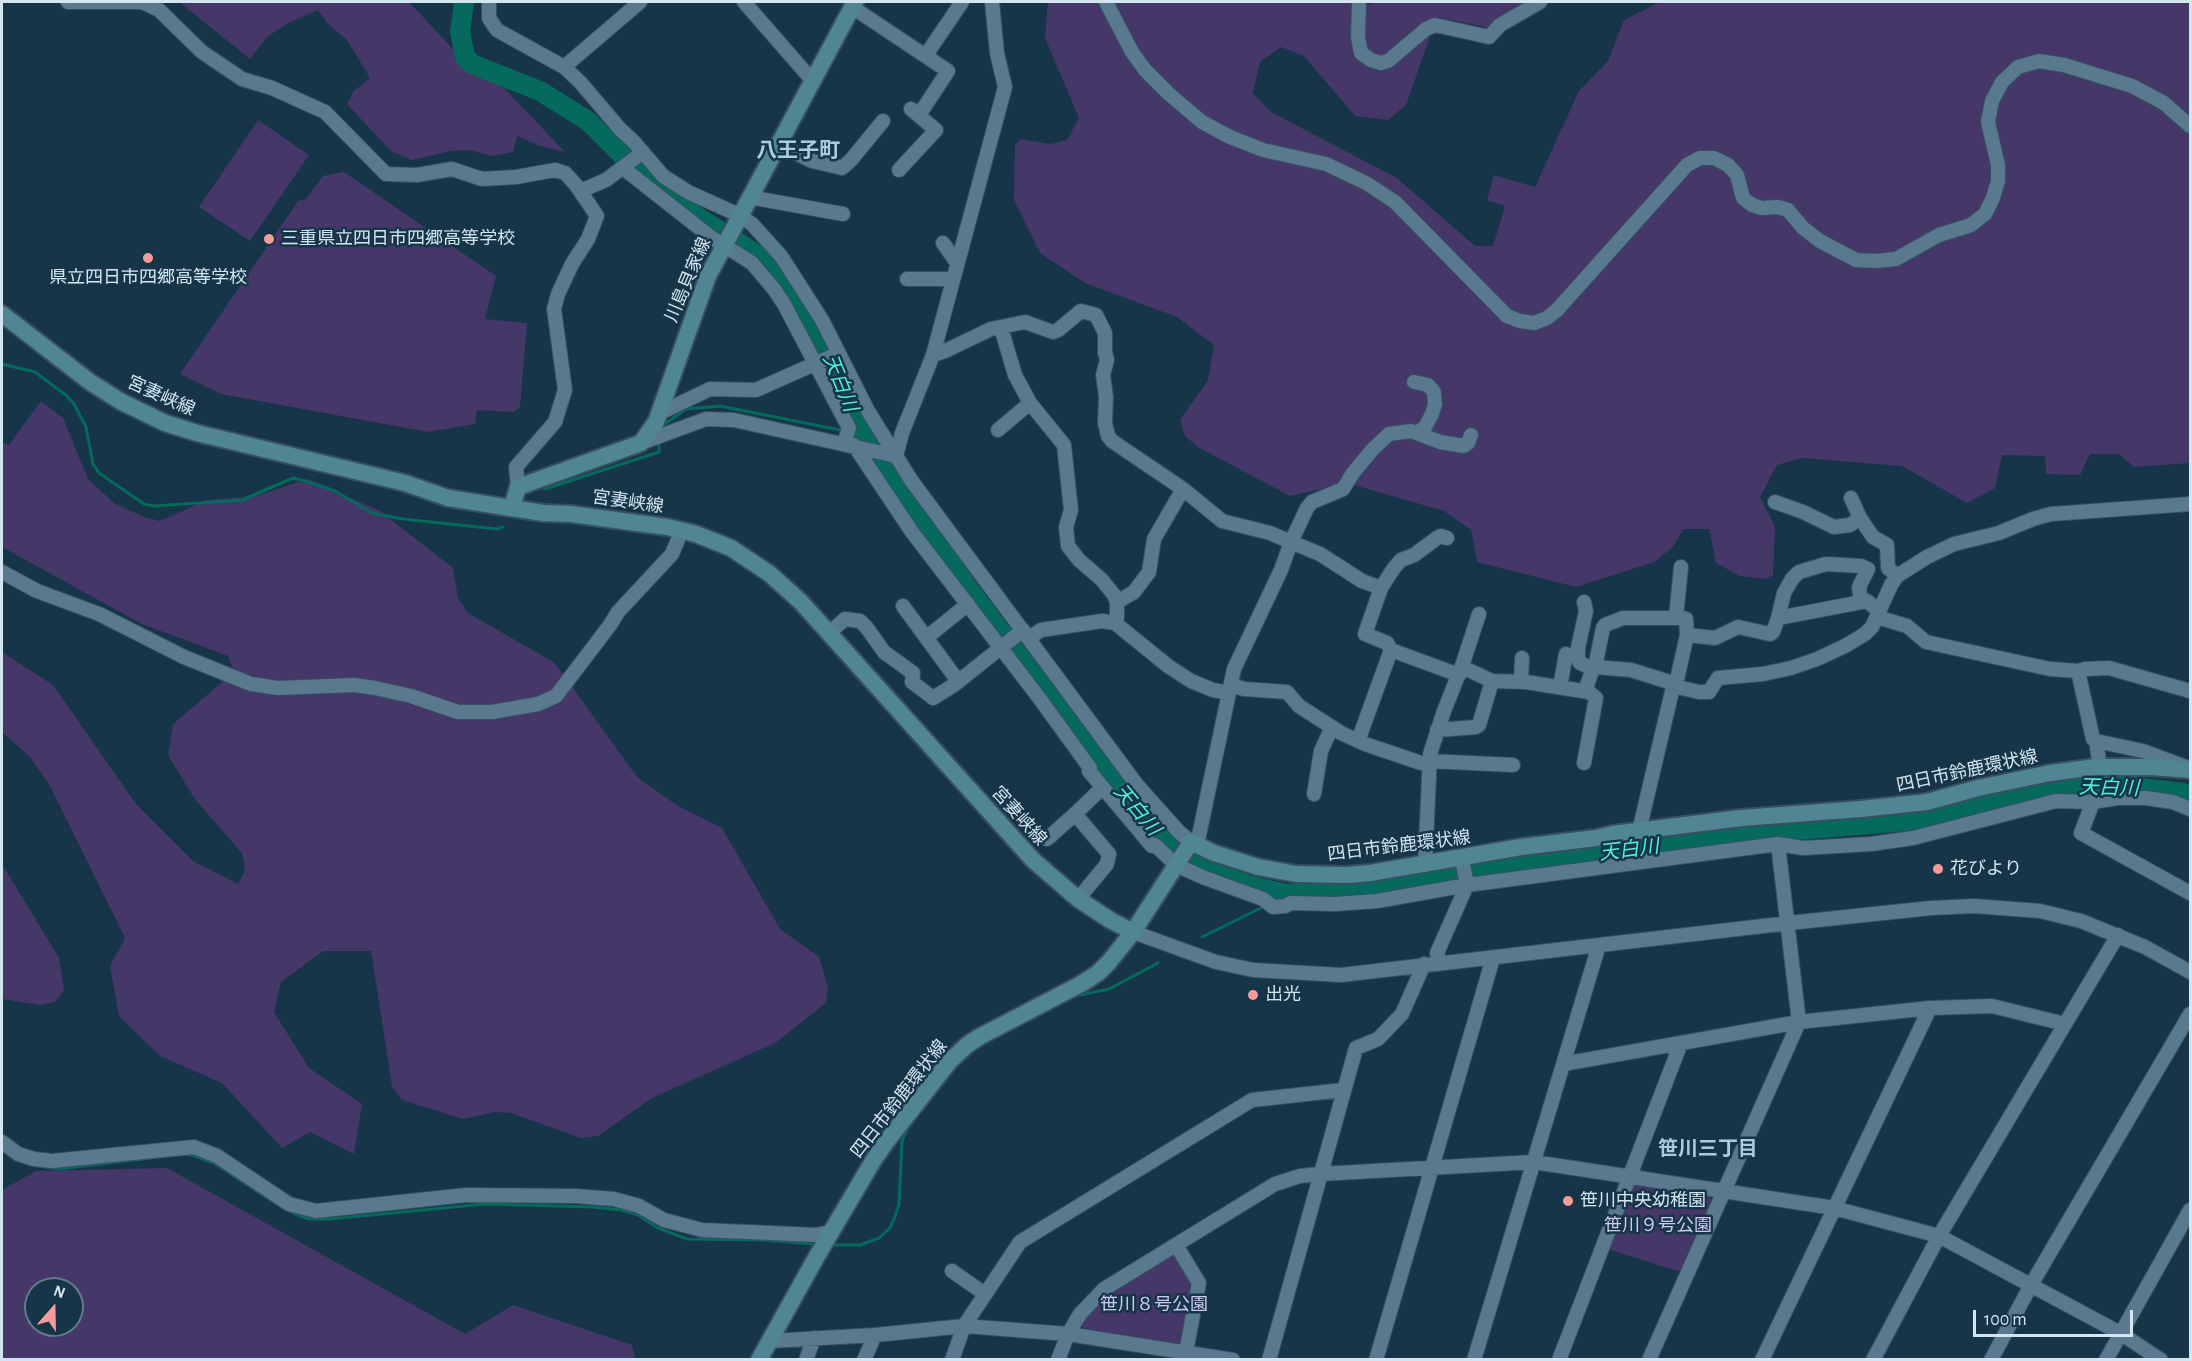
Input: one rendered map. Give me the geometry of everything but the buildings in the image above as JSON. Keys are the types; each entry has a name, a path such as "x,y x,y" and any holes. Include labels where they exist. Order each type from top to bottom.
{"main road":[{"name":"川島貝家線","path":"641,443 660,413 708,276 853,4"},
{"name":"宮妻峡線","path":"2,314 90,382 135,409 165,423 229,442 405,483 448,498 682,530 715,540 744,555 784,586 829,633 1033,860 1078,899 1132,932"},
{"path":"512,507 518,487 641,443"},
{"name":"四日市鈴鹿環状線","path":"759,1359 817,1256 886,1142 957,1054 967,1045 1005,1022 1081,984 1109,962 1177,864 1194,844 1258,867 1296,874 1347,875 1425,865 1521,848 1741,818 1927,802 2018,779 2100,767 2190,770"}],"street":[{"path":"68,2 142,2 159,10 202,52 242,79 272,88 325,112 386,174 417,175 452,169 486,179 516,177 555,170 566,173 597,216 588,239 572,264 558,294 554,309 565,390 555,422 516,467 518,487"},
{"path":"489,2 489,18 497,30 564,67 663,176 706,202 752,224 781,256 796,277 868,411 911,480 1137,785 1179,832 1194,844 1239,657 1281,570 1307,508 1312,502 1343,489 1365,457 1389,434 1411,431 1440,442 1464,446 1471,435"},
{"path":"564,67 640,2"},
{"path":"744,2 812,80"},
{"path":"926,55 962,2"},
{"path":"896,456 902,433 933,355 1005,87 997,53 992,2"},
{"path":"1106,2 1132,52 1145,70 1202,123 1263,150 1326,164 1366,183 1403,210 1507,316 1520,321 1534,322 1547,318 1557,310 1687,165 1700,158 1714,158 1728,165 1737,175 1743,198 1752,205 1788,210 1803,228 1820,241 1856,260 1876,261 1896,258 1939,235 1971,225 1985,214 1998,181 1998,165 1988,122 1992,101 2002,82 2018,67 2038,61 2064,65 2132,87 2164,103 2190,126"},
{"path":"1359,2 1358,37 1361,53 1371,60 1382,63 1388,61 1426,29 1435,25 1489,37 1500,25 1540,2"},
{"path":"853,4 948,71 915,112 936,130 899,170"},
{"path":"778,144 812,161 842,168 883,120"},
{"path":"580,191 606,180 643,152"},
{"path":"623,168 723,246 752,263 784,304 815,364 848,439 912,532 1001,647 1090,768 1089,771 1152,846 1155,845 1177,864 1205,878 1268,903 1285,906 1292,903 1334,904 1377,901 1467,885 1778,844 1803,848 1871,844 1913,838 2056,801 2093,802 2116,798 2146,798 2173,802 2190,809"},
{"path":"749,197 843,214"},
{"path":"943,243 957,263"},
{"path":"907,279 953,279"},
{"path":"933,355 984,332 1031,322 1053,332 1082,311 1096,315 1105,333 1107,360 1103,379 1106,397 1105,423 1108,436 1112,441 1183,489 1222,520 1270,533 1320,554 1362,581 1381,588"},
{"path":"1001,328 1015,375 1030,403 1064,445 1071,510 1066,527 1068,546 1079,560 1102,580 1117,602 1115,623"},
{"path":"660,413 710,389 756,390 838,354"},
{"path":"1414,382 1428,385 1434,392 1435,404 1425,427 1417,433"},
{"path":"998,430 1030,403"},
{"path":"641,443 706,419 734,420 848,439 896,456"},
{"path":"1117,602 1134,592 1149,572 1154,539 1183,489"},
{"path":"1851,498 1860,518 1873,537 1887,545 1888,568 1898,576"},
{"path":"1774,502 1803,512 1829,526 1850,525 1860,518"},
{"path":"1584,602 1586,611 1578,648 1580,663 1594,668 1631,670 1704,693 1711,690 1718,678 1762,675 1817,659 1865,634 1898,576 1927,557 1954,544 1999,533 2051,514 2190,504"},
{"path":"2,572 45,595 99,615 184,657 251,684 278,688 354,685 411,696 458,711 492,712 538,704 556,696 618,612 672,554 682,530"},
{"path":"1447,538 1441,536 1414,555 1401,560 1381,588 1365,634 1387,643 1391,650 1492,681 1521,681 1585,691 1596,698 1584,763"},
{"path":"1687,635 1715,638 1738,627 1770,634 1778,618 1784,593 1792,579 1799,572 1826,564 1861,566 1868,569 1859,586 1861,602"},
{"path":"1676,617 1682,567"},
{"path":"1778,618 1866,601 1878,614 1907,626 1926,642 2050,669 2078,671 2109,668 2190,692"},
{"path":"926,638 968,604"},
{"path":"903,606 958,681"},
{"path":"1425,865 1429,760 1437,730 1479,614"},
{"path":"1585,691 1594,668 1605,626 1623,618 1676,617 1686,619 1687,635 1639,831"},
{"path":"829,633 845,619 860,621 867,627 884,652 913,673 912,682 933,698 1001,647 1023,634 1102,621 1115,623 1168,666 1191,681 1213,690 1244,689 1287,692 1299,706 1332,728 1358,741 1421,763 1429,760 1513,765"},
{"path":"1358,741 1391,650"},
{"path":"1560,687 1566,654"},
{"path":"1521,681 1522,658"},
{"path":"2078,671 2093,739 2096,741 2100,767"},
{"path":"1437,730 1479,725 1492,681"},
{"path":"1314,794 1321,751 1332,728"},
{"path":"2096,741 2143,751 2190,770"},
{"path":"1047,839 1103,787"},
{"path":"2093,802 2081,832 2190,893"},
{"path":"1075,814 1109,854 1107,864 1078,899"},
{"path":"1649,1359 1799,1022 1778,844"},
{"path":"1440,963 1437,953 1467,885 1462,859"},
{"path":"1132,932 1216,962 1253,970 1341,975 1788,923 1931,908 1974,906 2040,911 2081,921 2145,947 2190,972"},
{"path":"1873,1359 1939,1236 2118,935"},
{"path":"1474,1359 1599,945"},
{"path":"1376,1359 1493,958"},
{"path":"1269,1359 1356,1048 1378,1039 1402,1014 1424,964"},
{"path":"1563,1064 1799,1022 1930,1008 1992,1006 2065,1024"},
{"path":"1762,1359 1930,1008"},
{"path":"1991,1359 2031,1285 2190,1014"},
{"path":"1559,1359 1681,1044"},
{"path":"952,1359 964,1326 1020,1242 1252,1100 1343,1090"},
{"path":"2,1142 18,1154 52,1161 194,1147 217,1156 289,1204 316,1211 466,1195 575,1196 614,1199 639,1206 664,1220 702,1230 830,1235"},
{"path":"1058,1359 1068,1334 1080,1314 1104,1289 1275,1184 1300,1176 1320,1174 1534,1162 1834,1208 1939,1236 2120,1333 2162,1359"},
{"path":"2106,1359 2190,1210"},
{"path":"1176,1245 1199,1283 1186,1352"},
{"path":"952,1271 985,1293"},
{"path":"770,1341 875,1335 964,1326 1068,1334 1233,1359"},
{"path":"864,1359 875,1335"},
{"path":"806,1359 814,1338"}],"green space":[{"path":"179,2 409,2 451,47 505,89 565,152 540,146 517,136 513,152 491,156 470,150 451,151 412,160 391,151 347,104 353,92 370,78 347,40 328,24 318,10 288,23 267,37 250,59"},
{"path":"1048,2 1361,2 1370,4 1375,2 1534,2 1513,9 1491,28 1437,17 1406,105 1388,120 1355,116 1304,56 1281,47 1260,62 1253,93 1271,112 1397,178 1475,246 1493,246 1505,206 1487,200 1494,175 1535,187 1579,91 1608,61 1624,20 1660,2 2190,2 2190,463 2134,467 2119,454 2090,454 2080,475 2046,474 2045,456 2002,455 1995,488 1967,503 1902,466 1802,458 1777,465 1760,497 1775,527 1773,575 1766,579 1740,576 1716,563 1709,529 1683,529 1673,547 1654,562 1576,587 1477,562 1471,530 1444,511 1347,483 1290,496 1198,447 1185,436 1180,420 1208,380 1214,345 1177,317 1085,283 1040,253 1014,200 1015,145 1020,139 1051,144 1067,140 1079,118 1045,38"},
{"path":"258,120 309,155 250,241 199,207"},
{"path":"344,172 496,276 485,319 527,323 520,407 514,412 477,410 475,424 428,432 221,394 180,374 298,201 306,199 323,176"},
{"path":"41,401 63,418 88,479 114,503 144,517 160,521 207,500 257,496 307,479 380,511 453,568 458,598 468,613 555,663 637,777 678,806 722,828 780,929 819,957 828,987 826,1003 775,1043 652,1098 598,1136 581,1138 511,1113 495,1112 463,1119 402,1100 392,1086 371,951 323,951 281,982 274,1012 309,1068 362,1104 354,1154 310,1132 282,1148 222,1083 160,1056 119,1016 110,966 125,938 49,784 29,756 2,732 2,652 53,685 136,804 193,861 238,884 245,870 242,853 194,798 168,755 173,724 234,672 228,656 142,624 2,547 2,442 9,445"},
{"path":"2,864 59,958 64,990 55,1002 40,1005 2,999"},
{"path":"167,1168 465,1334 513,1305 632,1345 635,1359 2,1359 2,1190 36,1171"},
{"name":"笹川９号公園","path":"1636,1184 1710,1197 1712,1200 1681,1270 1677,1271 1611,1250 1608,1247 1632,1186"},
{"name":"笹川８号公園","path":"1172,1254 1177,1255 1193,1283 1182,1341 1178,1344 1083,1328 1081,1323 1114,1289"}],"waterway":[{"name":"天白川","path":"464,2 460,32 465,57 472,64 540,91 588,121 648,181 699,218 764,259 802,303 836,367 848,407 888,474 968,588 1105,771 1164,842 1205,869 1250,886 1287,894 1343,892 1511,865 1773,832 1907,821 1999,803 2051,787 2133,787 2190,795"},
{"path":"2,364 35,372 67,396 86,427 93,464 99,473 144,504 154,506 242,500 293,478 335,491 372,513 403,519 497,529 503,527"},
{"path":"665,424 686,409 720,406 845,431"},
{"path":"851,433 864,436"},
{"path":"545,489 659,452 659,445"},
{"path":"1274,901 1287,894"},
{"path":"1202,937 1265,906"},
{"path":"1075,996 1109,989 1158,963"},
{"path":"832,1245 860,1245 879,1238 890,1228 899,1204 902,1141 921,1110"},
{"path":"184,1154 214,1163 278,1205 310,1219 485,1204 593,1207 622,1210 638,1215 658,1228 687,1239 763,1240 816,1244"},
{"path":"33,1165 58,1169 151,1158"}],"place":[{"name":"三重県立四日市四郷高等学校","path":"269,239"},
{"name":"県立四日市四郷高等学校","path":"148,258"},
{"name":"花びより","path":"1938,869"},
{"name":"出光","path":"1253,995"},
{"name":"笹川中央幼稚園","path":"1568,1201"}],"district":[{"name":"八王子町","path":"798,151"},
{"name":"笹川三丁目","path":"1708,1149"}]}
